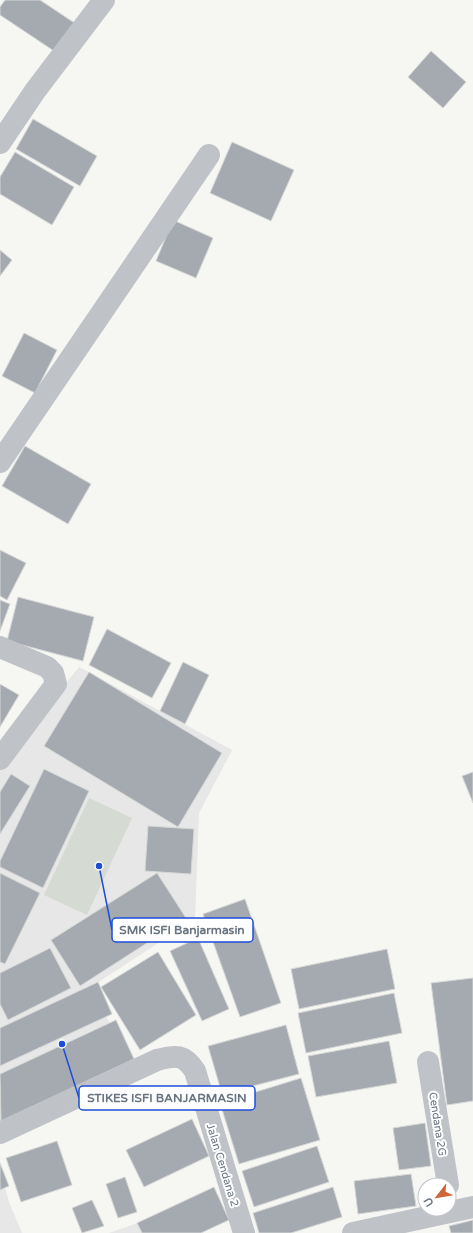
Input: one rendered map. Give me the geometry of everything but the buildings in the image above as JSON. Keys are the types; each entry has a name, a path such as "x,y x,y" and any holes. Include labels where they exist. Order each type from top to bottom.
{"street":[{"path":"0,143 35,91 104,0"},
{"path":"0,462 209,155"},
{"path":"0,647 47,667 53,673 56,684 0,759"},
{"name":"Jalan Cendana 2","path":"0,1133 157,1060 172,1056 181,1057 189,1062 195,1071 244,1233"},
{"name":"Cendana 2G","path":"428,1062 447,1177"},
{"path":"457,1204 473,1208"},
{"path":"353,1233 417,1213"}],"shaded area":[{"path":"79,667 232,750 199,813 195,919 88,989 135,1061 0,1133 0,764"},
{"path":"89,798 132,818 87,915 44,895"},
{"path":"0,1171 9,1202 22,1233 0,1233"},
{"path":"138,1223 141,1233 109,1233"}],"place":[{"name":"SMK ISFI Banjarmasin","path":"99,866"},
{"name":"STIKES ISFI BANJARMASIN","path":"62,1044"}]}
